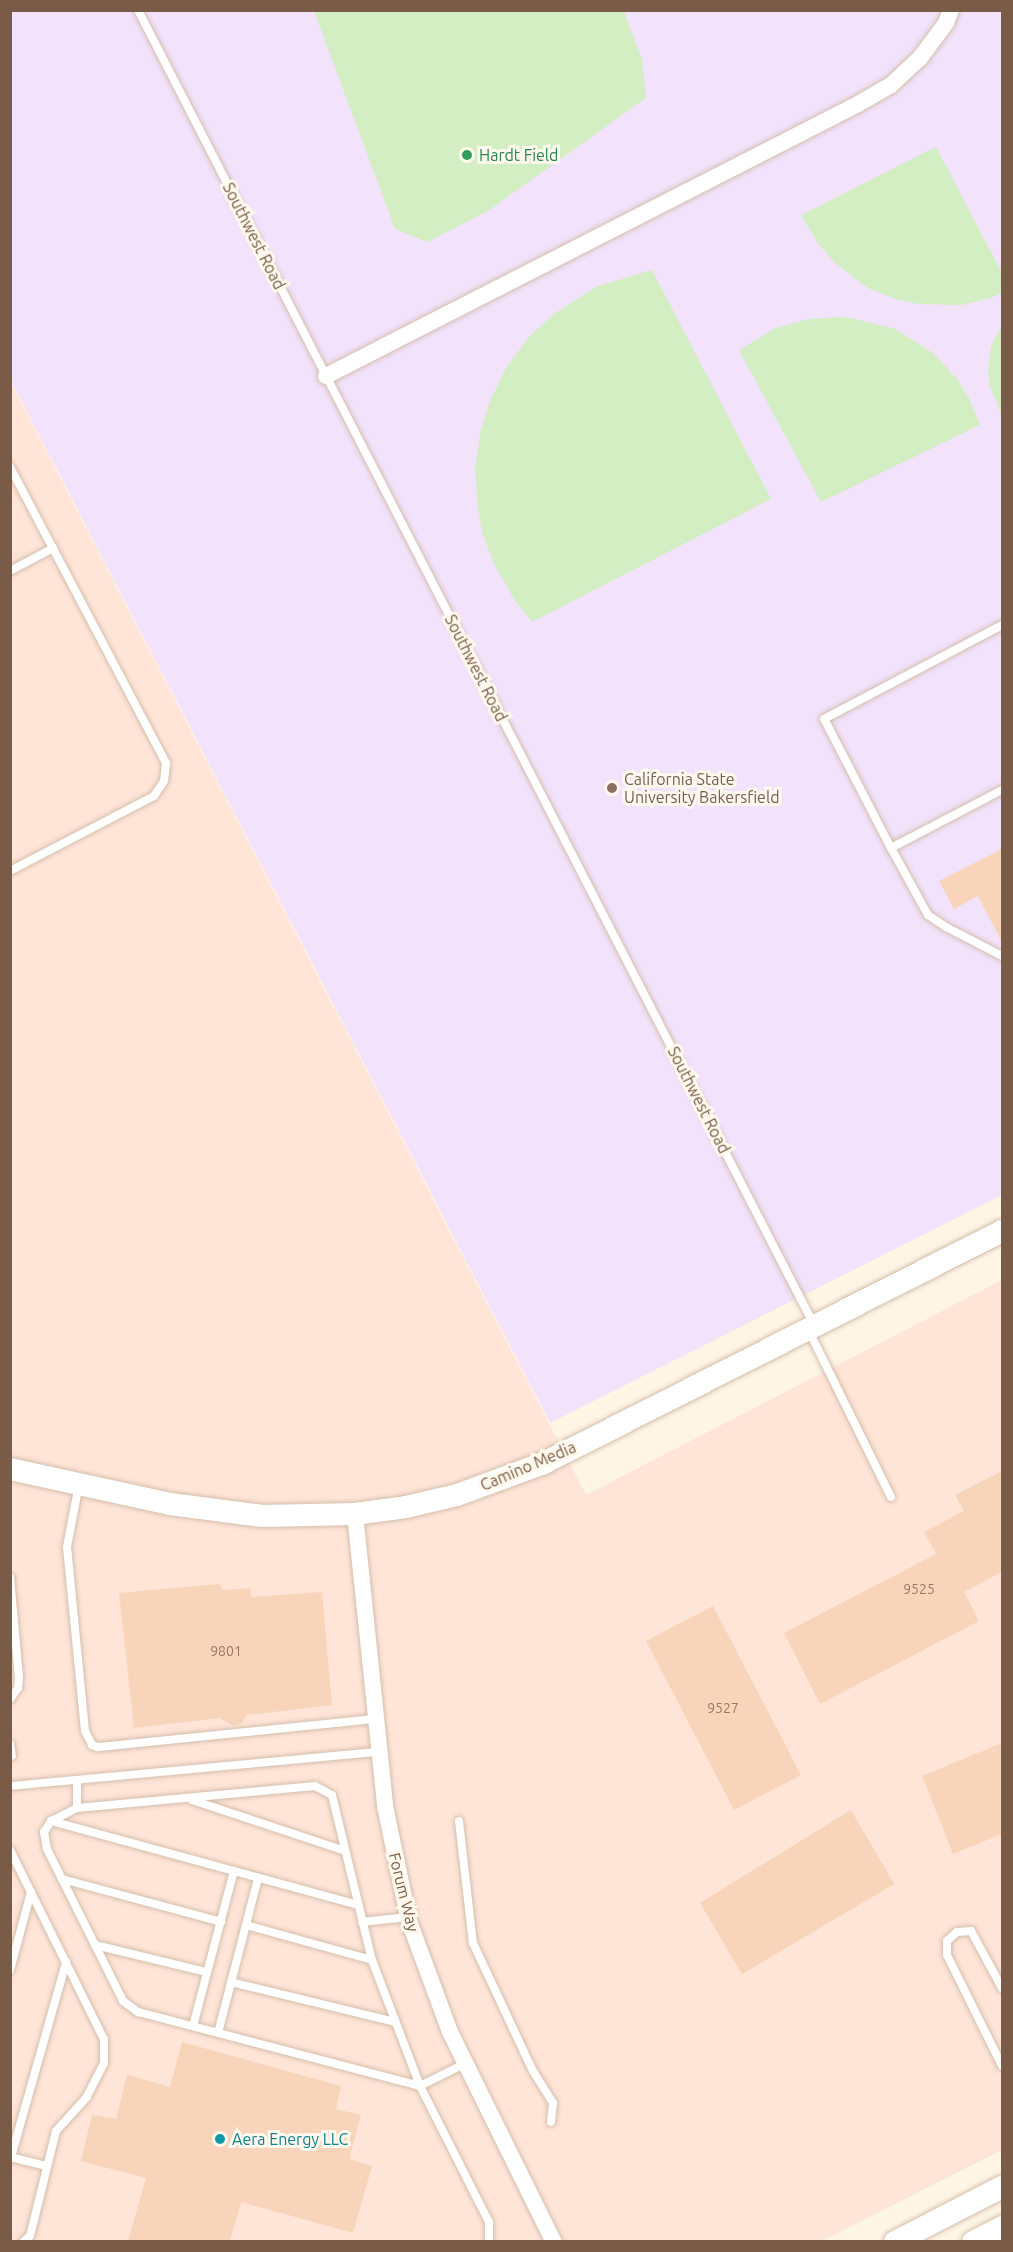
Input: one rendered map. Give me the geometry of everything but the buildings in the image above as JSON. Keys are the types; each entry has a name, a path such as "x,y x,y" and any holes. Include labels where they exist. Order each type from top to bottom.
{"street":[{"path":"326,376 882,89 920,58 946,23 951,10"},
{"name":"Camino Media","path":"10,1469 211,1511 303,1517 355,1514 406,1507 456,1495 515,1475 1002,1231"},
{"name":"Forum Way","path":"355,1514 380,1752 395,1864 408,1917 428,1977 464,2064 554,2241"},
{"path":"895,2241 1002,2187"},
{"path":"973,2241 1002,2227"}],"lane":[{"name":"Southwest Road","path":"138,10 811,1328 891,1497"},
{"path":"10,467 166,764 164,781 154,796 10,871"},
{"path":"10,571 53,548"},
{"path":"1000,952 946,927 928,915 825,719 1002,625"},
{"path":"891,848 1002,790"},
{"path":"80,1484 67,1547 85,1731 92,1745 98,1748 376,1719"},
{"path":"10,1577 19,1677 18,1688 10,1698"},
{"path":"10,1744 12,1756"},
{"path":"10,1786 380,1752"},
{"path":"77,1780 77,1808"},
{"path":"464,2064 420,2086 138,2012 123,2001 47,1849 44,1833 51,1821 77,1808 315,1786 332,1795 372,1960 420,2086 489,2222 489,2241"},
{"path":"189,1798 345,1851"},
{"path":"51,1821 358,1905"},
{"path":"459,1821 473,1943 533,2071 553,2103 551,2122"},
{"path":"10,1850 104,2039 104,2063 87,2097 56,2131 30,2236 24,2241"},
{"path":"193,2026 234,1871"},
{"path":"218,2033 258,1878"},
{"path":"62,1879 221,1922"},
{"path":"10,1970 31,1892"},
{"path":"362,1922 408,1917"},
{"path":"246,1925 372,1960"},
{"path":"1002,1988 971,1931 957,1932 947,1941 947,1955 1002,2066"},
{"path":"95,1945 207,1972"},
{"path":"47,2166 11,2157 66,1962"},
{"path":"231,1982 395,2022"}],"shaded area":[{"name":"California State University Bakersfield","path":"11,11 1002,11 1002,1195 550,1423 11,381"},
{"path":"10,381 586,1495 1002,1280 1002,2150 822,2241 11,2241"}],"green space":[{"name":"Hardt Field","path":"314,11 624,11 642,60 646,98 488,211 427,242 395,229"},
{"path":"936,147 1002,273 1002,293 990,298 962,305 919,304 898,300 868,288 834,262 817,242 801,215"},
{"path":"652,270 771,499 532,622 515,601 495,566 483,535 478,510 475,469 481,429 490,401 506,368 530,336 555,313 598,286"},
{"path":"846,317 895,329 933,353 956,378 969,398 980,425 821,502 739,350 776,328 809,319"},
{"path":"1002,325 1001,414 989,384 988,369 991,347"}],"place":[{"name":"Hardt Field","path":"467,155"},
{"name":"California State University Bakersfield","path":"612,788"},
{"name":"Aera Energy LLC","path":"220,2139"}]}
